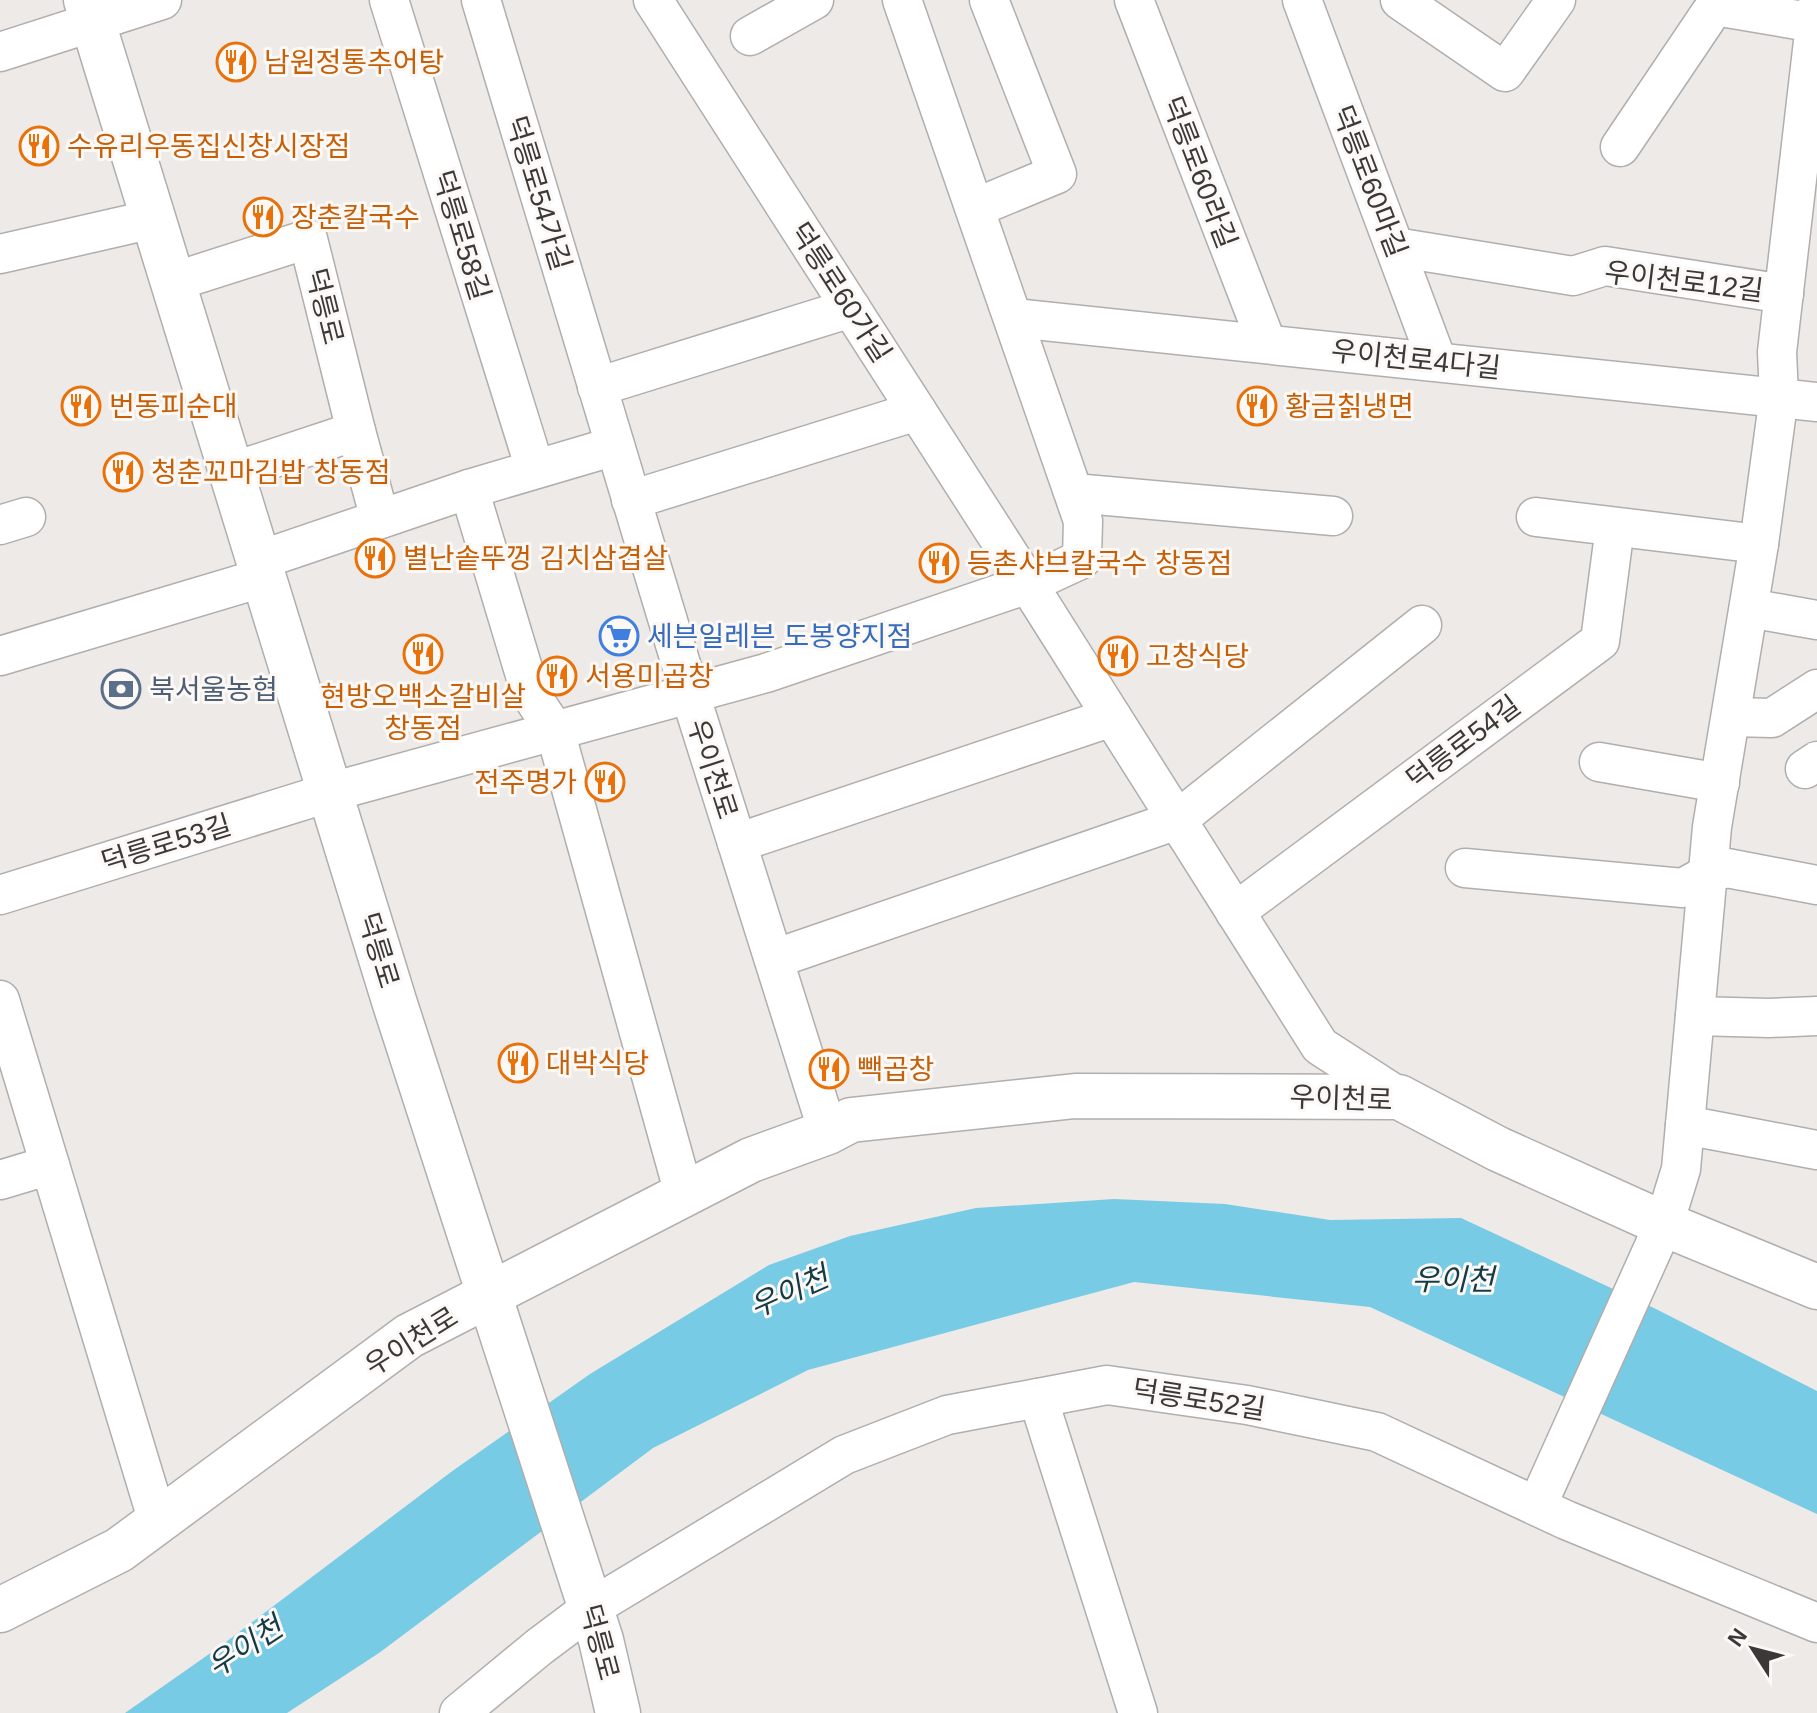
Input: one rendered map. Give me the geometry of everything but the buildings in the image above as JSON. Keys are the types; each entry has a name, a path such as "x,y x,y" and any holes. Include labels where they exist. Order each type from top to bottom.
{"street":[{"path":"0,52 90,11 162,0"},
{"name":"덕릉로58길","path":"389,0 535,469"},
{"name":"덕릉로54가길","path":"481,0 690,694"},
{"name":"덕릉로60가길","path":"653,0 1028,584"},
{"path":"750,36 814,0"},
{"path":"331,792 766,673 1028,584 1082,559 1083,521 1074,493 902,0"},
{"path":"975,208 1057,174 989,0"},
{"name":"덕릉로60라길","path":"1134,0 1267,344"},
{"name":"덕릉로60마길","path":"1302,0 1437,361"},
{"path":"1400,0 1505,72 1556,0"},
{"path":"1620,147 1715,3"},
{"name":"우이천로12길","path":"1537,1506 1664,1224 1681,1169 1708,874 1779,396 1777,352 1784,294 1804,240 1816,15 1715,3"},
{"name":"덕릉로","path":"90,11 395,1004 586,1590 618,1713"},
{"path":"0,254 153,219"},
{"name":"덕릉로","path":"173,282 308,239 356,431"},
{"name":"우이천로12길","path":"1395,247 1573,276 1605,266 1784,294"},
{"path":"597,387 851,308"},
{"name":"우이천로4다길","path":"1014,318 1817,402"},
{"path":"631,500 917,411"},
{"path":"232,472 356,431 380,519"},
{"path":"0,656 262,568 380,519 615,446"},
{"path":"469,489 531,695 555,731 684,1194"},
{"path":"1074,493 1333,516"},
{"path":"1536,517 1759,544"},
{"name":"덕릉로54길","path":"1235,912 1600,641 1615,527"},
{"path":"1028,584 1320,1046 1399,1097"},
{"path":"1749,608 1817,620"},
{"path":"774,959 1177,820 1422,625"},
{"path":"1731,717 1772,718 1817,689"},
{"name":"우이천로","path":"690,694 828,1132"},
{"name":"우이천로","path":"737,843 1112,717"},
{"path":"1599,762 1720,783"},
{"name":"덕릉로53길","path":"0,895 331,792"},
{"path":"1465,868 1683,888 1708,874 1727,868 1817,885"},
{"path":"0,1000 158,1522"},
{"path":"1695,1016 1817,1016"},
{"path":"1275,1095 1297,1083 1311,1066 1320,1046"},
{"name":"우이천로","path":"0,1610 119,1550 409,1336 751,1160 828,1132 851,1120 1075,1096 1399,1097 1498,1149 1664,1224 1817,1287"},
{"path":"1685,1125 1817,1150"},
{"path":"0,1180 50,1165"},
{"name":"덕릉로52길","path":"459,1713 539,1647 586,1590 844,1455 947,1415 1107,1385 1247,1405 1377,1432 1537,1506 1817,1623"},
{"path":"1038,1398 1138,1713"}],"water":[{"name":"우이천","path":"1114,1199 1225,1204 1330,1220 1461,1218 1656,1309 1817,1391 1817,1514 1370,1307 1134,1282 808,1370 653,1448 379,1653 287,1713 125,1713 222,1645 451,1472 590,1374 769,1265 850,1236 976,1208"}],"place":[{"name":"남원정통추어탕","path":"236,62"},
{"name":"수유리우동집신창시장점","path":"39,146"},
{"name":"장춘칼국수","path":"263,217"},
{"name":"번동피순대","path":"81,406"},
{"name":"황금칡냉면","path":"1257,406"},
{"name":"청춘꼬마김밥 창동점","path":"123,472"},
{"name":"별난솥뚜껑 김치삼겹살","path":"375,558"},
{"name":"등촌샤브칼국수 창동점","path":"939,563"},
{"name":"세븐일레븐 도봉양지점","path":"619,636"},
{"name":"현방오백소갈비살 창동점","path":"423,654"},
{"name":"고창식당","path":"1118,656"},
{"name":"서용미곱창","path":"557,676"},
{"name":"북서울농협","path":"121,689"},
{"name":"전주명가","path":"605,782"},
{"name":"대박식당","path":"518,1063"},
{"name":"빽곱창","path":"829,1069"}]}
